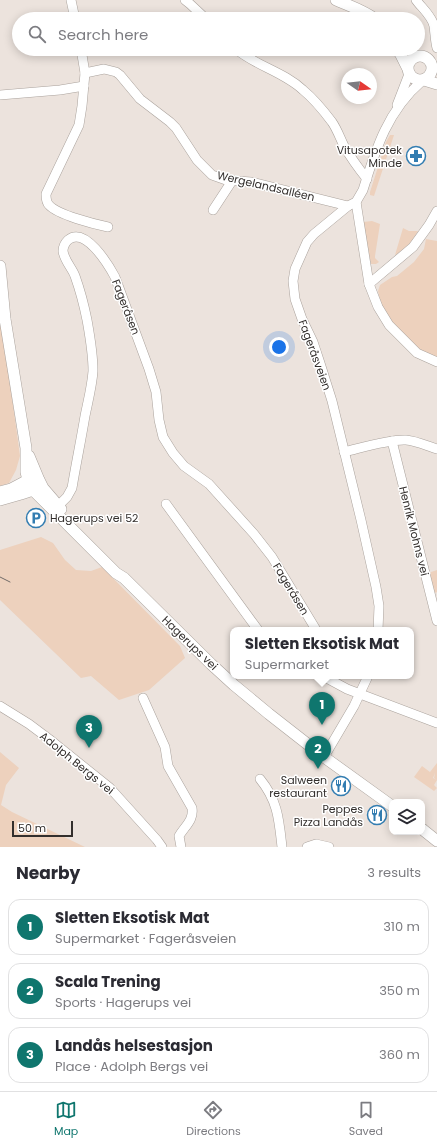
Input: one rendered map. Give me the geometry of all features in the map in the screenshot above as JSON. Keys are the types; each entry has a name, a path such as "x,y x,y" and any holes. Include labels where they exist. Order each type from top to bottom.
{"main road":[{"path":"336,0 364,12"},
{"path":"351,7 355,12"},
{"path":"402,56 413,79 437,84"},
{"path":"408,71 410,60 416,56 422,56 428,59 435,69 423,80"},
{"name":"Hagerups vei","path":"0,266 5,319 33,483 47,493 56,508 116,573 124,578 234,685 324,757 389,804"},
{"path":"0,492 33,483"},
{"path":"0,500 22,494 33,483"},
{"path":"425,831 437,841"}],"street":[{"path":"71,0 74,12"},
{"path":"185,0 199,12"},
{"path":"416,0 432,20 437,48"},
{"path":"434,28 437,19"},
{"path":"81,56 84,73 84,86 79,125 50,184 46,194 47,202 53,209 60,212 84,221 108,227"},
{"path":"245,56 290,80 315,101 332,123 345,148 367,179"},
{"name":"Wergelandsalléen","path":"84,73 104,69 116,72 120,75 140,99 176,128 197,160 212,175 232,181 251,182 352,204"},
{"name":"Fageråsveien","path":"378,627 379,606 376,587 332,401 313,342 294,299 293,281 295,269 307,242 314,234 352,204 363,190 378,144 396,109 408,71"},
{"name":"Fageråsveien","path":"396,109 415,86 423,80"},
{"path":"0,95 70,89 84,86"},
{"path":"213,210 232,181"},
{"path":"352,204 369,284 378,307 389,325 417,353 437,362"},
{"path":"369,284 413,247 437,211"},
{"name":"Fageråsen","path":"56,508 67,497 72,488 93,373 92,347 83,301 74,274 63,253 63,248 67,241 76,237 89,243 104,259 115,277 156,392 159,420 163,437 173,453 184,466 209,484 268,551 314,627"},
{"path":"344,452 392,441 406,440 418,442 437,449"},
{"name":"Henrik Mohns vei","path":"392,441 437,621"},
{"path":"166,504 256,627"},
{"path":"329,679 348,689 437,723"},
{"path":"324,757 354,706 367,679"},
{"path":"143,698 165,747 168,766 192,808 193,812 191,819 179,836 181,847"},
{"name":"Adolph Bergs vei","path":"0,706 29,724 110,788 162,847"},
{"path":"260,779 273,798 276,807 282,847"},
{"path":"307,847 316,844 329,847"}],"shaded area":[{"path":"390,135 394,135 374,196 370,195 386,142"},
{"path":"372,221 380,224 375,256 379,262 376,264 371,264 363,222"},
{"path":"403,228 409,231 418,231 406,248 395,255"},
{"path":"426,239 437,241 437,358 427,354 409,342 393,325 381,304 378,291 380,285 392,277 397,276 414,262 424,249"},
{"path":"0,309 20,456 16,470 9,483 0,486"},
{"path":"41,537 53,543 65,560 76,570 91,571 102,567 180,646 185,658 149,690 119,700 91,676 81,678 0,600 0,550"},
{"path":"437,570 437,592 433,594 428,573"},
{"path":"0,752 19,768 6,785 1,805 12,812 85,847 0,847"},
{"path":"437,763 437,780 434,785 437,788 434,791 414,777 422,766 430,772"}],"tram line":[{"path":"0,577 10,582"}],"place":[{"name":"Vitusapotek Minde","path":"416,156"},
{"name":"Hagerups vei 52","path":"36,518"},
{"name":"Sletten Eksotisk Mat","path":"322,725"},
{"name":"Landås helsestasjon","path":"89,748"},
{"name":"Scala Trening","path":"318,769"},
{"name":"Salween restaurant","path":"341,786"},
{"name":"Peppes Pizza Landås","path":"377,815"}]}
